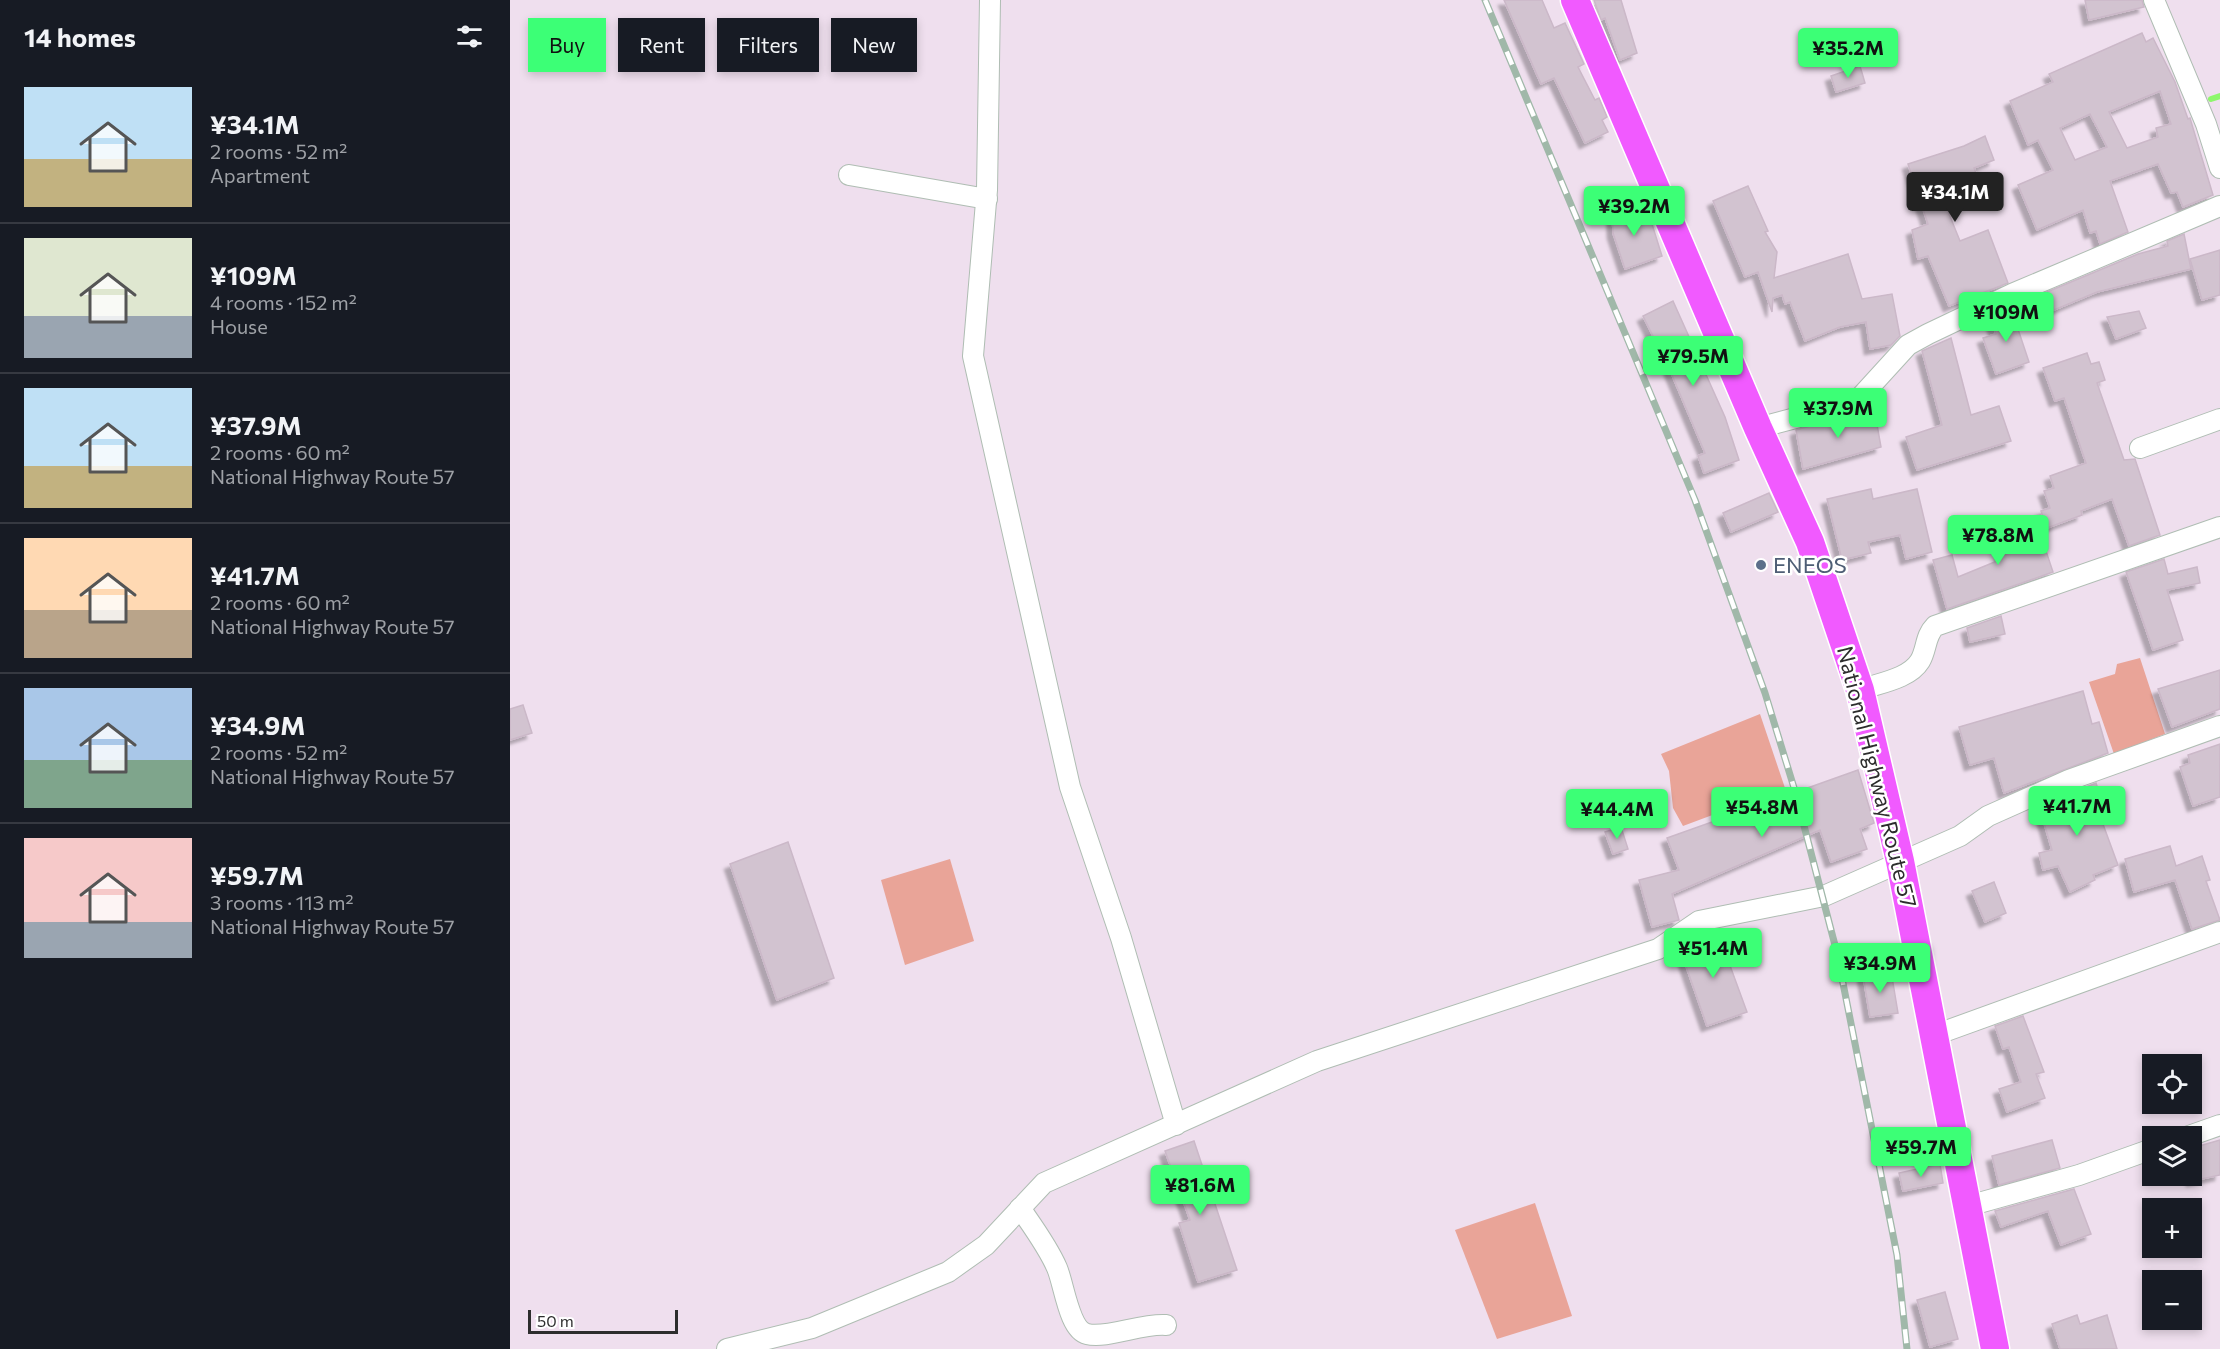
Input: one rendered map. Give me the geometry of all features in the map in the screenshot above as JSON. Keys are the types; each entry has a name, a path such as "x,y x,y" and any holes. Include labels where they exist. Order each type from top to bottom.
{"highway":[{"name":"National Highway Route 57","path":"1575,0 1758,428 1810,542 1860,690 1900,861 1995,1349"}],"street":[{"path":"990,0 987,199 973,356 1070,787 1121,938 1176,1125"},
{"path":"2154,0 2213,121 2220,168"},
{"path":"849,175 987,199"},
{"path":"1758,428 1856,402 1908,345 1928,334 2012,294 2220,206"},
{"path":"2140,448 2220,419"},
{"path":"1860,690 1907,673 1920,661 1929,633 1935,626 2220,527"},
{"path":"727,1349 812,1328 948,1272 986,1245 1044,1182 1317,1061 1658,949 1699,921 1824,896 1960,836 1989,816 2069,780 2220,726"},
{"path":"1935,1035 2220,932"},
{"path":"2202,1131 2220,1125"},
{"path":"1968,1206 2079,1175 2142,1153"},
{"path":"1020,1208 1057,1267 1075,1325 1085,1334 1153,1324 1166,1325"}],"shaded area":[{"path":"2140,658 2165,734 2114,754 2089,682 2115,674 2117,664"},
{"path":"1760,714 1785,788 1683,826 1673,808 1669,771 1661,754"},
{"path":"950,859 974,941 905,965 881,880"},
{"path":"1535,1203 1572,1316 1497,1339 1455,1230"}],"building":[{"path":"1504,0 1542,0 1554,28 1565,23 1584,64 1578,67 1595,100 1599,98 1607,117 1602,120 1608,132 1585,143 1554,78 1541,84"},
{"path":"1594,0 1621,0 1637,53 1620,60 1605,18 1601,20"},
{"path":"2085,0 2142,0 2144,7 2089,20"},
{"path":"2142,33 2146,42 2153,38 2175,82 2188,119 2190,118 2213,195 2183,207 2177,192 2171,193 2158,164 2110,181 2128,232 2100,244 2096,231 2090,233 2083,210 2037,230 2018,185 2053,170 2038,140 2028,145 2010,101 2053,82 2049,74","holes":["2160,91 2171,124 2156,128 2158,137 2127,148 2109,112","2090,114 2107,147 2075,160 2060,128"]},
{"path":"1860,66 1865,83 1836,92 1831,76"},
{"path":"1985,136 1994,160 1974,168 1984,194 1947,209 1960,241 1988,230 2008,283 1949,306 1928,256 1918,259 1912,230 1928,224 1908,164 1964,146"},
{"path":"1748,186 1768,231 1765,232 1777,252 1774,278 1848,254 1862,299 1892,294 1900,336 1891,345 1870,349 1866,322 1840,327 1805,341 1790,302 1785,304 1782,295 1773,298 1772,312 1758,272 1745,277 1713,201"},
{"path":"1639,207 1640,224 1651,221 1662,256 1625,269 1613,233 1612,208"},
{"path":"2184,234 2191,269 2097,292 2054,310 2047,292 2138,254 2168,246 2167,241"},
{"path":"2220,250 2220,295 2202,300 2190,259"},
{"path":"1673,301 1725,417 1739,460 1704,473 1698,456 1705,453 1669,368 1643,316"},
{"path":"2011,308 2029,362 1996,374 1983,338 1996,334 1990,318"},
{"path":"2139,311 2146,328 2116,339 2107,317"},
{"path":"1951,338 1971,415 1999,406 2011,441 1917,470 1906,437 1942,425 1922,351"},
{"path":"2087,353 2091,364 2099,362 2105,380 2097,383 2124,460 2135,459 2160,535 2129,546 2112,499 2081,511 2082,515 2047,528 2041,511 2050,508 2044,491 2054,488 2050,476 2086,463 2064,398 2055,401 2043,368"},
{"path":"1874,408 1881,447 1803,469 1796,430"},
{"path":"1871,489 1873,499 1917,489 1932,552 1906,559 1900,535 1868,542 1871,553 1842,560 1827,499"},
{"path":"1769,493 1778,512 1731,532 1723,513"},
{"path":"2035,518 2053,572 1947,609 1933,560 1952,555 1958,577 2002,559 1994,528"},
{"path":"2164,559 2168,574 2197,567 2200,583 2167,590 2183,640 2153,650 2126,572"},
{"path":"2001,616 2005,634 1970,642 1967,628"},
{"path":"2220,670 2220,709 2172,727 2158,689"},
{"path":"2083,691 2092,724 2099,722 2108,753 2004,793 1994,758 1970,765 1959,727"},
{"path":"523,705 532,733 510,740 510,709"},
{"path":"2220,744 2220,797 2193,806 2180,767 2190,763 2188,755"},
{"path":"1858,770 1874,823 1860,829 1867,849 1831,862 1820,830 1672,894 1679,920 1652,927 1639,880 1679,870 1667,838"},
{"path":"2096,783 2106,815 2100,816 2118,865 2093,875 2095,880 2070,892 2058,866 2043,870 2039,853 2052,850 2039,806"},
{"path":"1621,827 1628,849 1613,854 1605,832"},
{"path":"788,842 834,978 777,1000 730,864"},
{"path":"2170,846 2176,866 2202,856 2210,880 2206,881 2220,920 2192,929 2175,880 2134,892 2125,859"},
{"path":"1994,882 2006,913 1985,922 1972,891"},
{"path":"1717,930 1747,1012 1707,1026 1680,949 1697,937"},
{"path":"1891,971 1898,1013 1870,1017 1863,975"},
{"path":"2023,1016 2044,1072 2036,1074 2045,1098 2007,1112 1999,1089 2021,1082 2009,1047 2003,1049 1995,1026"},
{"path":"2052,1140 2060,1168 1999,1185 1992,1156"},
{"path":"2220,1140 2220,1175 2202,1179 2202,1145"},
{"path":"1194,1141 1237,1270 1198,1282 1179,1223 1190,1220 1165,1151"},
{"path":"1940,1164 1943,1183 1903,1191 1899,1173"},
{"path":"2074,1189 2091,1234 2061,1245 2048,1211 2001,1227 1995,1211"},
{"path":"1945,1292 1958,1339 1930,1347 1917,1300"},
{"path":"2077,1315 2080,1324 2107,1315 2117,1349 2060,1349 2052,1324"}],"waterway":[{"path":"2211,99 2220,96"}],"railway":[{"path":"1485,0 1695,500 1765,693 1795,791 1837,953 1897,1255 1907,1349"}],"place":[{"name":"ENEOS","path":"1761,565"}]}
